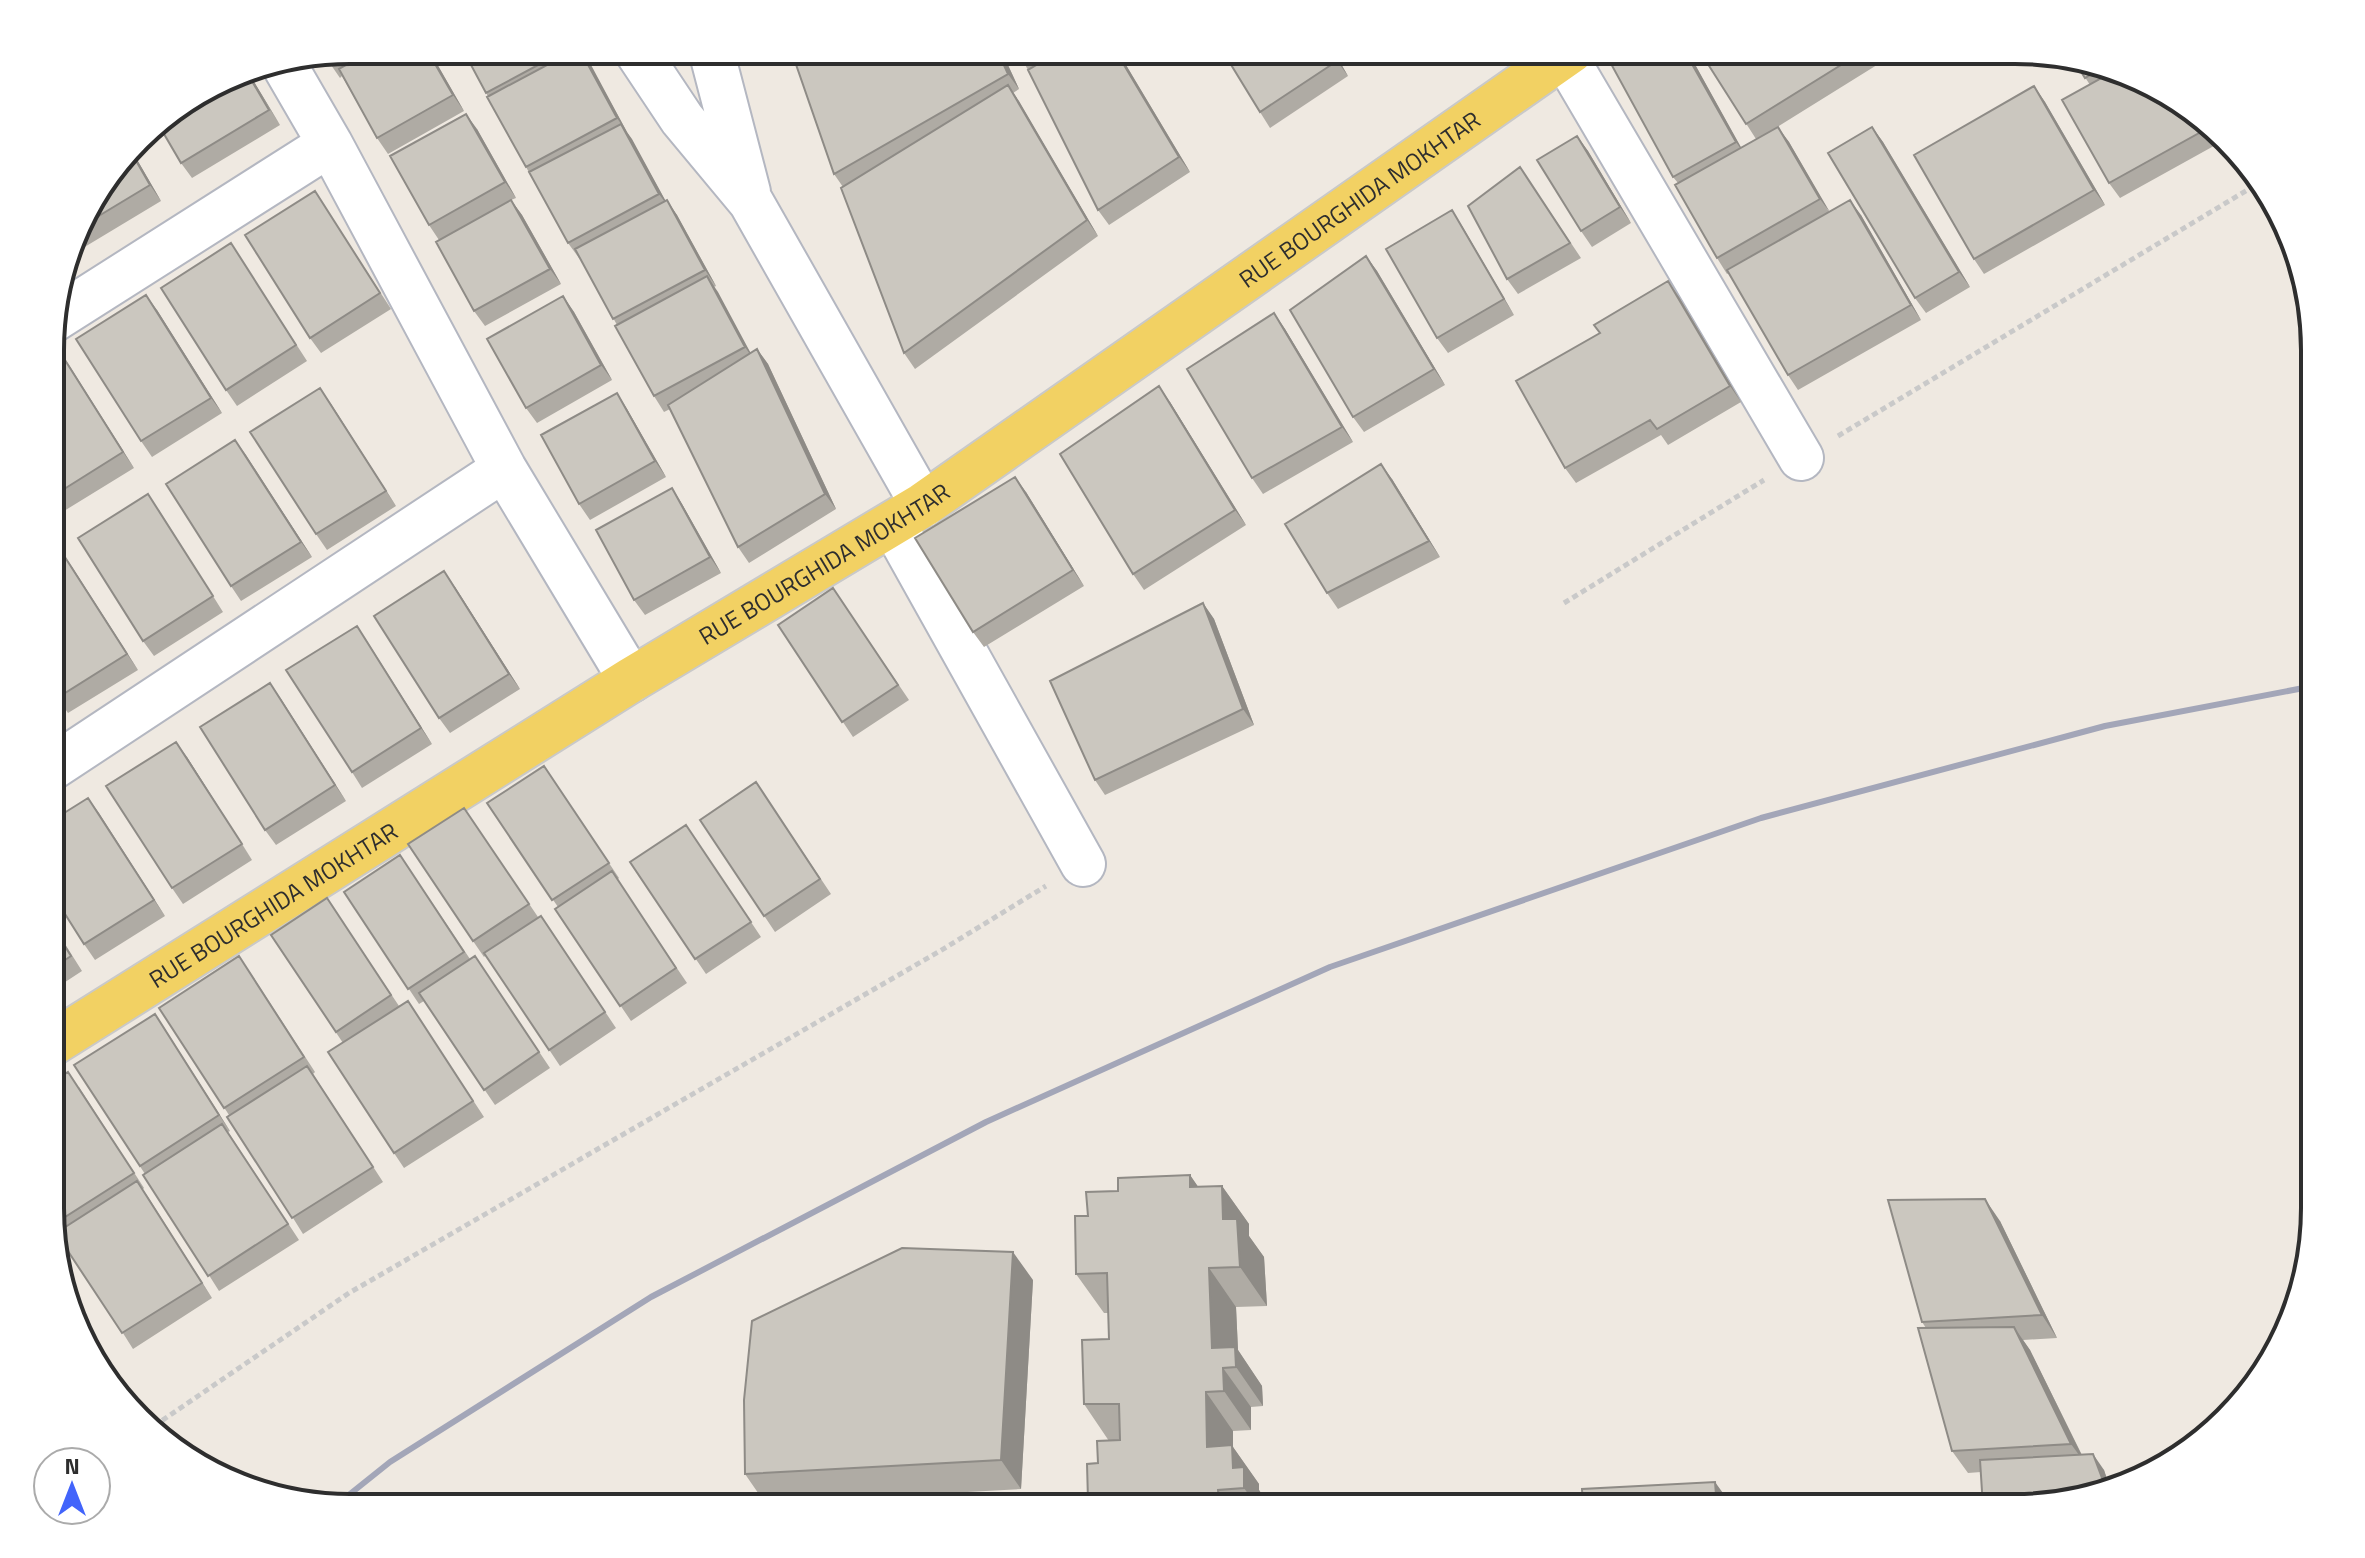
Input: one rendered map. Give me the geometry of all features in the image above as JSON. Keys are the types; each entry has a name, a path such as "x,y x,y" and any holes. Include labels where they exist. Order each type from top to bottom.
{"main road":[{"name":"RUE BOURGHIDA MOKHTAR","path":"64,1036 631,680 908,515 1549,64"}],"street":[{"path":"645,64 682,119 751,202"},
{"path":"715,64 751,202 1083,864"},
{"path":"1573,64 1801,458"},
{"path":"288,71 504,469 631,680"},
{"path":"66,312 330,144"},
{"path":"64,760 504,469"}],"path":[{"path":"1564,603 2251,188"},
{"path":"160,1422 349,1293 940,951 1083,864"}],"building":[{"path":"350,64 435,64 453,95 377,138 339,69"},
{"path":"470,64 540,64 486,93"},
{"path":"549,64 588,64 617,118 526,167 487,97"},
{"path":"796,64 1003,64 1008,74 834,174"},
{"path":"1038,64 1123,64 1179,157 1098,210 1028,70"},
{"path":"1231,64 1332,64 1260,112"},
{"path":"1611,64 1692,64 1736,142 1673,177"},
{"path":"1708,64 1842,64 1746,124"},
{"path":"2102,78 2158,102 2200,132 2109,183 2062,100"},
{"path":"252,81 269,110 181,163 163,133 207,102"},
{"path":"1008,85 1087,220 904,353 841,188"},
{"path":"2034,86 2094,190 1974,259 1914,155"},
{"path":"466,114 505,182 429,225 390,156"},
{"path":"621,124 659,194 568,243 529,172"},
{"path":"1778,127 1820,199 1717,258 1675,185"},
{"path":"1872,127 1959,272 1915,298 1828,153"},
{"path":"1577,136 1620,207 1581,231 1537,160"},
{"path":"136,160 150,185 97,217"},
{"path":"1520,167 1570,243 1507,279 1468,206"},
{"path":"315,191 380,293 310,338 245,235"},
{"path":"511,200 550,269 474,311 436,242"},
{"path":"667,200 705,270 613,319 575,249"},
{"path":"1850,200 1911,305 1788,375 1727,270"},
{"path":"1452,210 1504,299 1437,338 1386,249"},
{"path":"231,243 296,345 226,390 161,288"},
{"path":"1366,256 1434,369 1353,417 1290,310"},
{"path":"707,276 745,347 654,396 615,326"},
{"path":"1668,281 1730,386 1657,429 1650,420 1565,468 1516,381 1600,333 1594,325"},
{"path":"146,295 211,398 141,441 76,339"},
{"path":"563,296 601,365 526,408 487,339"},
{"path":"1274,313 1342,427 1252,478 1187,369"},
{"path":"757,349 825,494 738,547 668,405"},
{"path":"64,359 123,452 64,489"},
{"path":"1159,386 1235,510 1133,574 1060,454"},
{"path":"320,388 386,491 316,534 250,432"},
{"path":"617,393 655,461 579,504 541,435"},
{"path":"235,440 301,542 231,586 166,484"},
{"path":"1381,464 1429,541 1327,593 1285,524"},
{"path":"1015,477 1073,570 973,632 915,538"},
{"path":"672,488 710,557 634,600 596,530"},
{"path":"148,494 213,596 143,641 78,538"},
{"path":"64,556 127,654 64,694"},
{"path":"444,571 509,674 439,718 374,616"},
{"path":"833,588 898,685 842,722 778,625"},
{"path":"1203,603 1243,709 1095,780 1050,681"},
{"path":"357,626 421,728 352,772 286,670"},
{"path":"270,683 335,785 265,830 200,727"},
{"path":"176,742 242,844 172,888 106,786"},
{"path":"544,766 609,863 552,900 487,803"},
{"path":"756,782 820,879 764,916 700,820"},
{"path":"88,798 154,900 84,944 64,912 64,813"},
{"path":"464,808 529,904 473,941 408,844"},
{"path":"686,825 751,922 695,959 630,862"},
{"path":"400,855 464,952 408,989 344,892"},
{"path":"612,871 676,968 620,1006 555,909"},
{"path":"327,898 391,995 336,1032 271,935"},
{"path":"541,916 605,1012 549,1050 484,953"},
{"path":"64,945 71,956 64,961"},
{"path":"239,956 304,1057 224,1108 159,1008"},
{"path":"475,956 539,1052 484,1090 419,993"},
{"path":"408,1001 473,1101 394,1153 328,1052"},
{"path":"155,1014 219,1115 140,1166 74,1065"},
{"path":"307,1066 373,1167 292,1218 227,1117"},
{"path":"68,1072 134,1173 64,1217 64,1208 64,1075"},
{"path":"222,1124 288,1224 208,1276 143,1175"},
{"path":"1190,1175 1190,1187 1222,1186 1223,1219 1237,1219 1240,1267 1209,1268 1212,1348 1235,1347 1236,1367 1223,1368 1224,1391 1206,1392 1207,1447 1232,1445 1233,1468 1244,1467 1244,1488 1218,1490 1218,1494 1088,1494 1087,1464 1098,1463 1097,1441 1120,1440 1119,1404 1084,1404 1082,1340 1109,1339 1107,1273 1076,1274 1075,1216 1088,1216 1086,1192 1118,1191 1118,1178"},
{"path":"137,1181 202,1283 122,1333 67,1249 65,1227"},
{"path":"1985,1199 2042,1315 1922,1322 1888,1200"},
{"path":"902,1248 1013,1252 1001,1460 745,1474 744,1400 752,1321"},
{"path":"2014,1327 2071,1444 1952,1451 1918,1328"},
{"path":"2093,1454 2103,1480 2052,1492 1982,1494 1980,1460"},
{"path":"1715,1482 1716,1494 1582,1494 1582,1489"}],"railway":[{"path":"350,1494 390,1462 651,1297 986,1122 1330,967 1761,818 2105,726 2300,689"}]}
